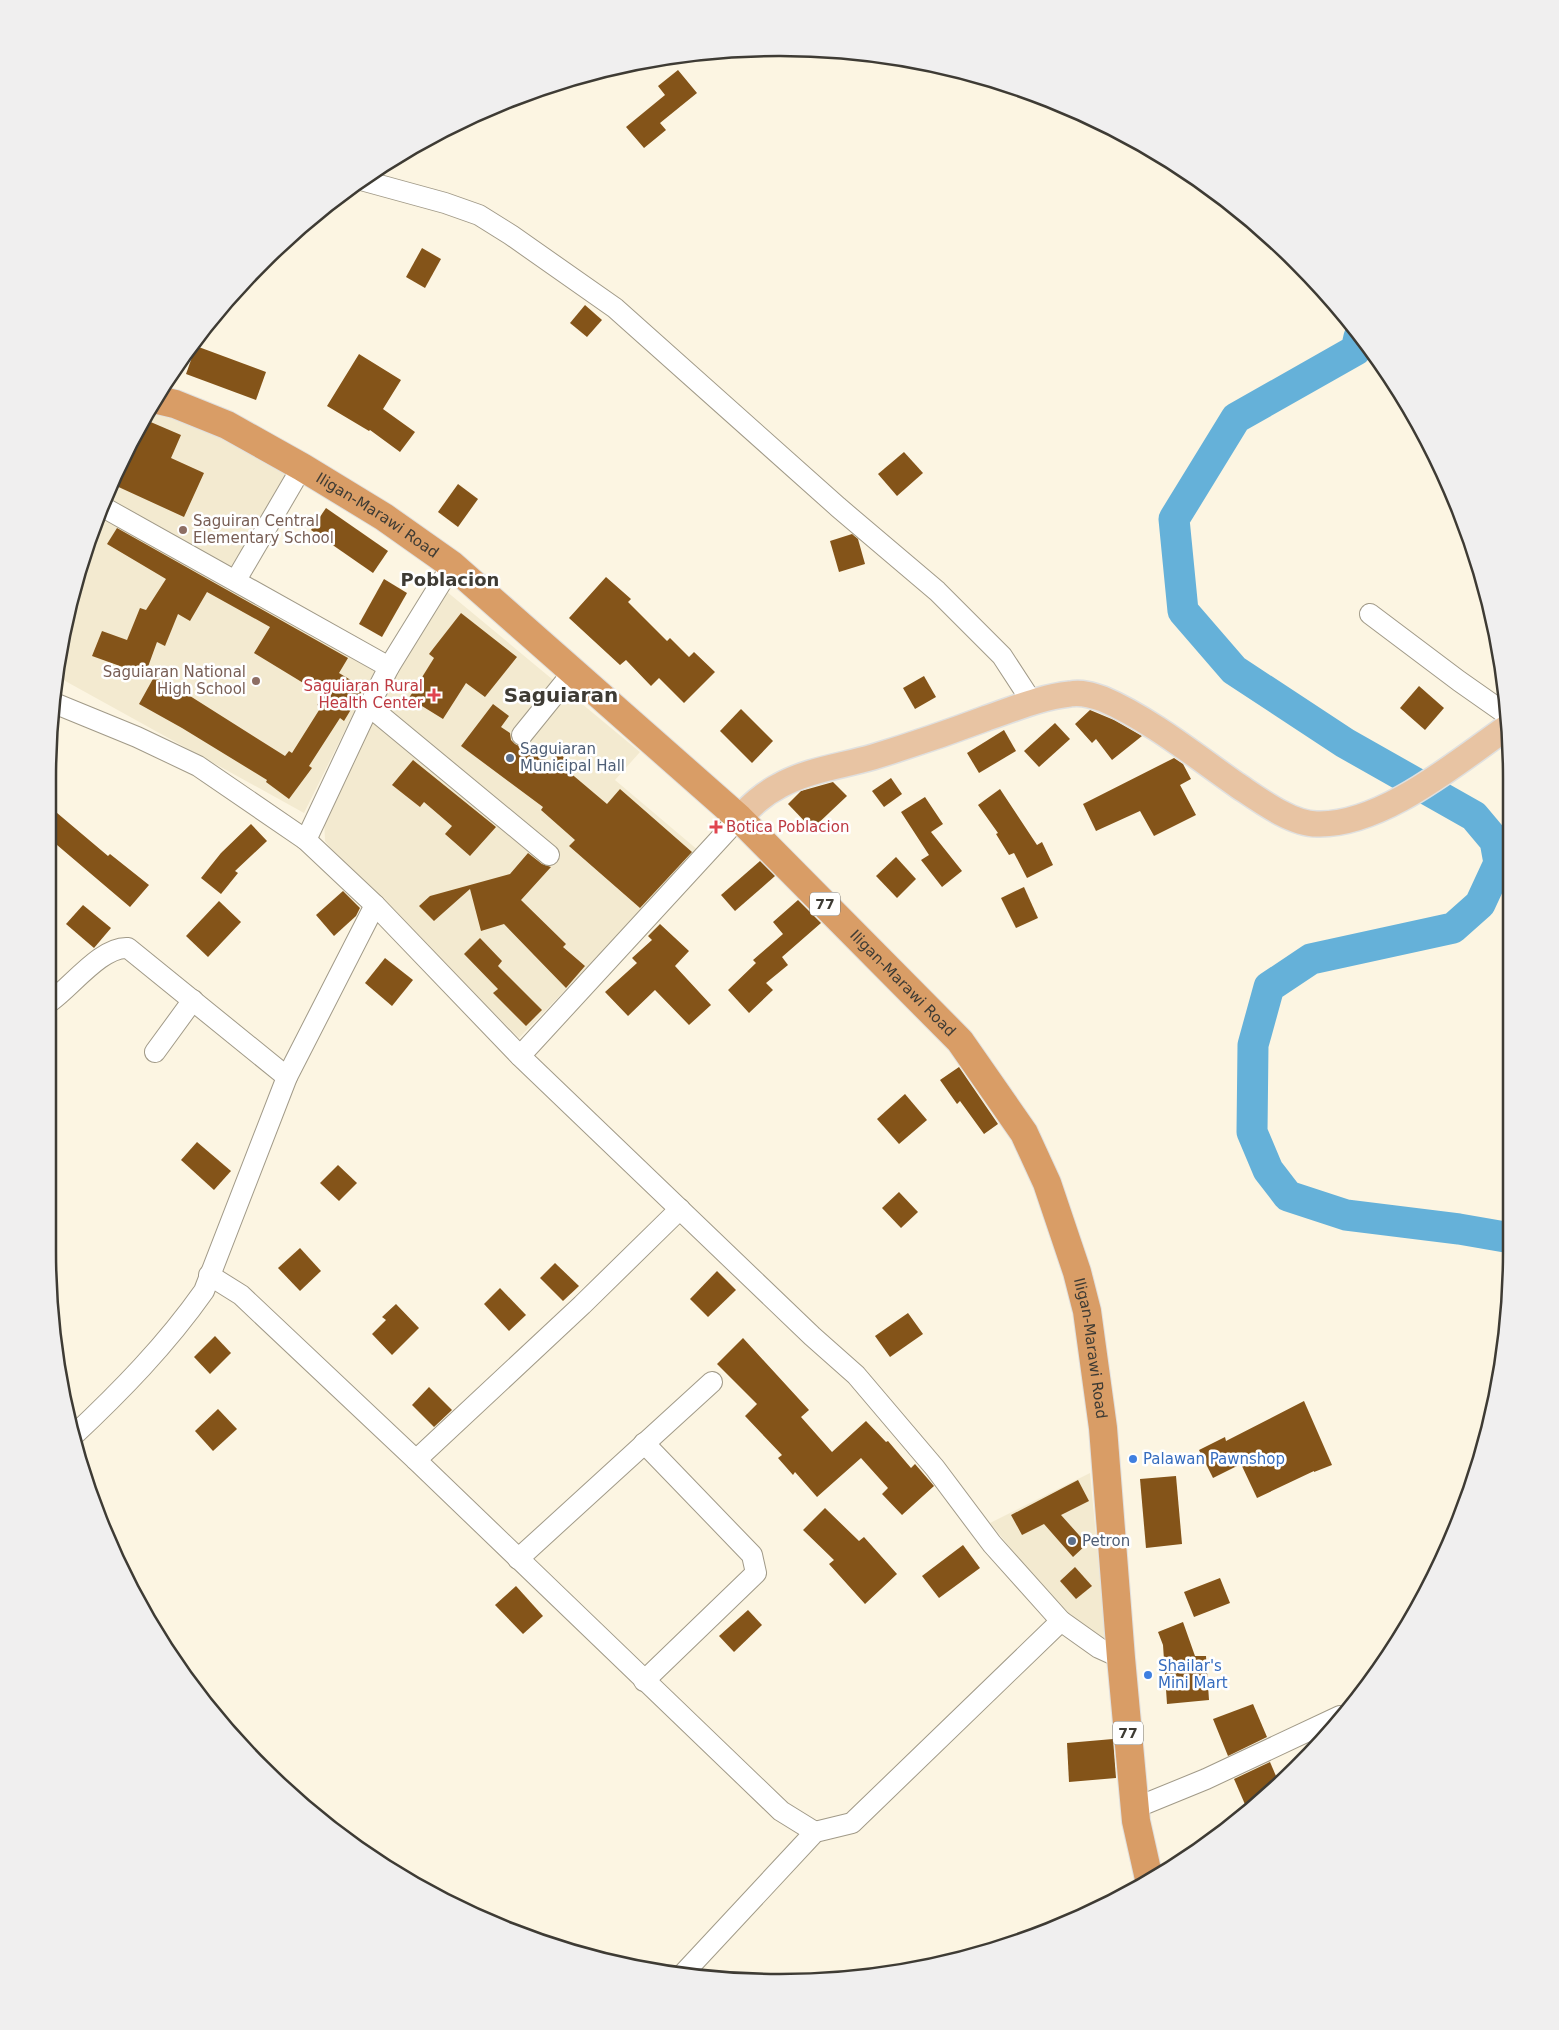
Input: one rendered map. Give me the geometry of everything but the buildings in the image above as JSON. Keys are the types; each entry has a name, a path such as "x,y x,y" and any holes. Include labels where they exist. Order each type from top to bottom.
{"highway":[{"name":"Iligan-Marawi Road","path":"163,401 227,425 302,467 384,517 452,565 739,818 960,1041 1024,1133 1048,1183 1077,1272 1087,1311 1103,1428 1136,1821 1148,1873"}],"main road":[{"path":"739,818 765,794 780,785 802,776 873,757 1032,702 1079,693 1105,700 1138,717 1278,812 1315,824 1338,824 1364,817 1444,772 1501,732"}],"street":[{"path":"371,183 445,203 479,215 511,235 615,308 838,507 937,591 1002,656 1032,702"},
{"path":"236,580 302,467"},
{"path":"108,510 390,667"},
{"path":"306,840 369,706 390,667 452,565"},
{"path":"1370,614 1458,681 1499,709"},
{"path":"522,734 573,672"},
{"path":"60,706 198,766 306,840 375,905 520,1056 812,1336 856,1375 935,1468 992,1544 1061,1621 1099,1648 1121,1658"},
{"path":"369,706 549,855"},
{"path":"520,1056 739,818"},
{"path":"79,1430 119,1394 185,1318 204,1292 287,1077 375,905"},
{"path":"56,997 105,954 120,947 128,948 287,1077"},
{"path":"154,1052 192,1000"},
{"path":"416,1460 582,1306 680,1209"},
{"path":"209,1275 241,1295 416,1460 781,1811 815,1832"},
{"path":"518,1559 712,1382"},
{"path":"644,1443 752,1555 756,1572 644,1680"},
{"path":"688,1968 815,1832 852,1823 1061,1621"},
{"path":"1135,1808 1206,1779 1327,1722"}],"shaded area":[{"path":"155,415 186,418 299,479 244,580 382,656 304,813 63,680 81,592 95,547 111,503"},
{"path":"446,591 640,752 615,780 699,851 519,1038 336,855 325,841 324,817 379,705"},
{"path":"1090,1473 1106,1640 1075,1627 990,1523"}],"waterway":[{"path":"1357,345 1356,350 1236,418 1174,519 1183,611 1234,670 1345,743 1474,816 1495,841 1499,863 1480,904 1453,928 1311,959 1269,987 1253,1045 1252,1132 1268,1170 1288,1196 1346,1215 1459,1229 1503,1237"}],"place":[{"name":"Saguiran Central Elementary School","path":"183,530"},
{"name":"Saguiaran National High School","path":"256,681"},
{"name":"Saguiaran Rural Health Center","path":"434,695"},
{"name":"Saguiaran Municipal Hall","path":"510,758"},
{"name":"Botica Poblacion","path":"716,827"},
{"name":"Palawan Pawnshop","path":"1133,1459"},
{"name":"Petron","path":"1072,1541"},
{"name":"Shailar's Mini Mart","path":"1148,1675"}],"district":[{"name":"Poblacion","path":"450,579"},
{"name":"Saguiaran","path":"561,695"}]}
